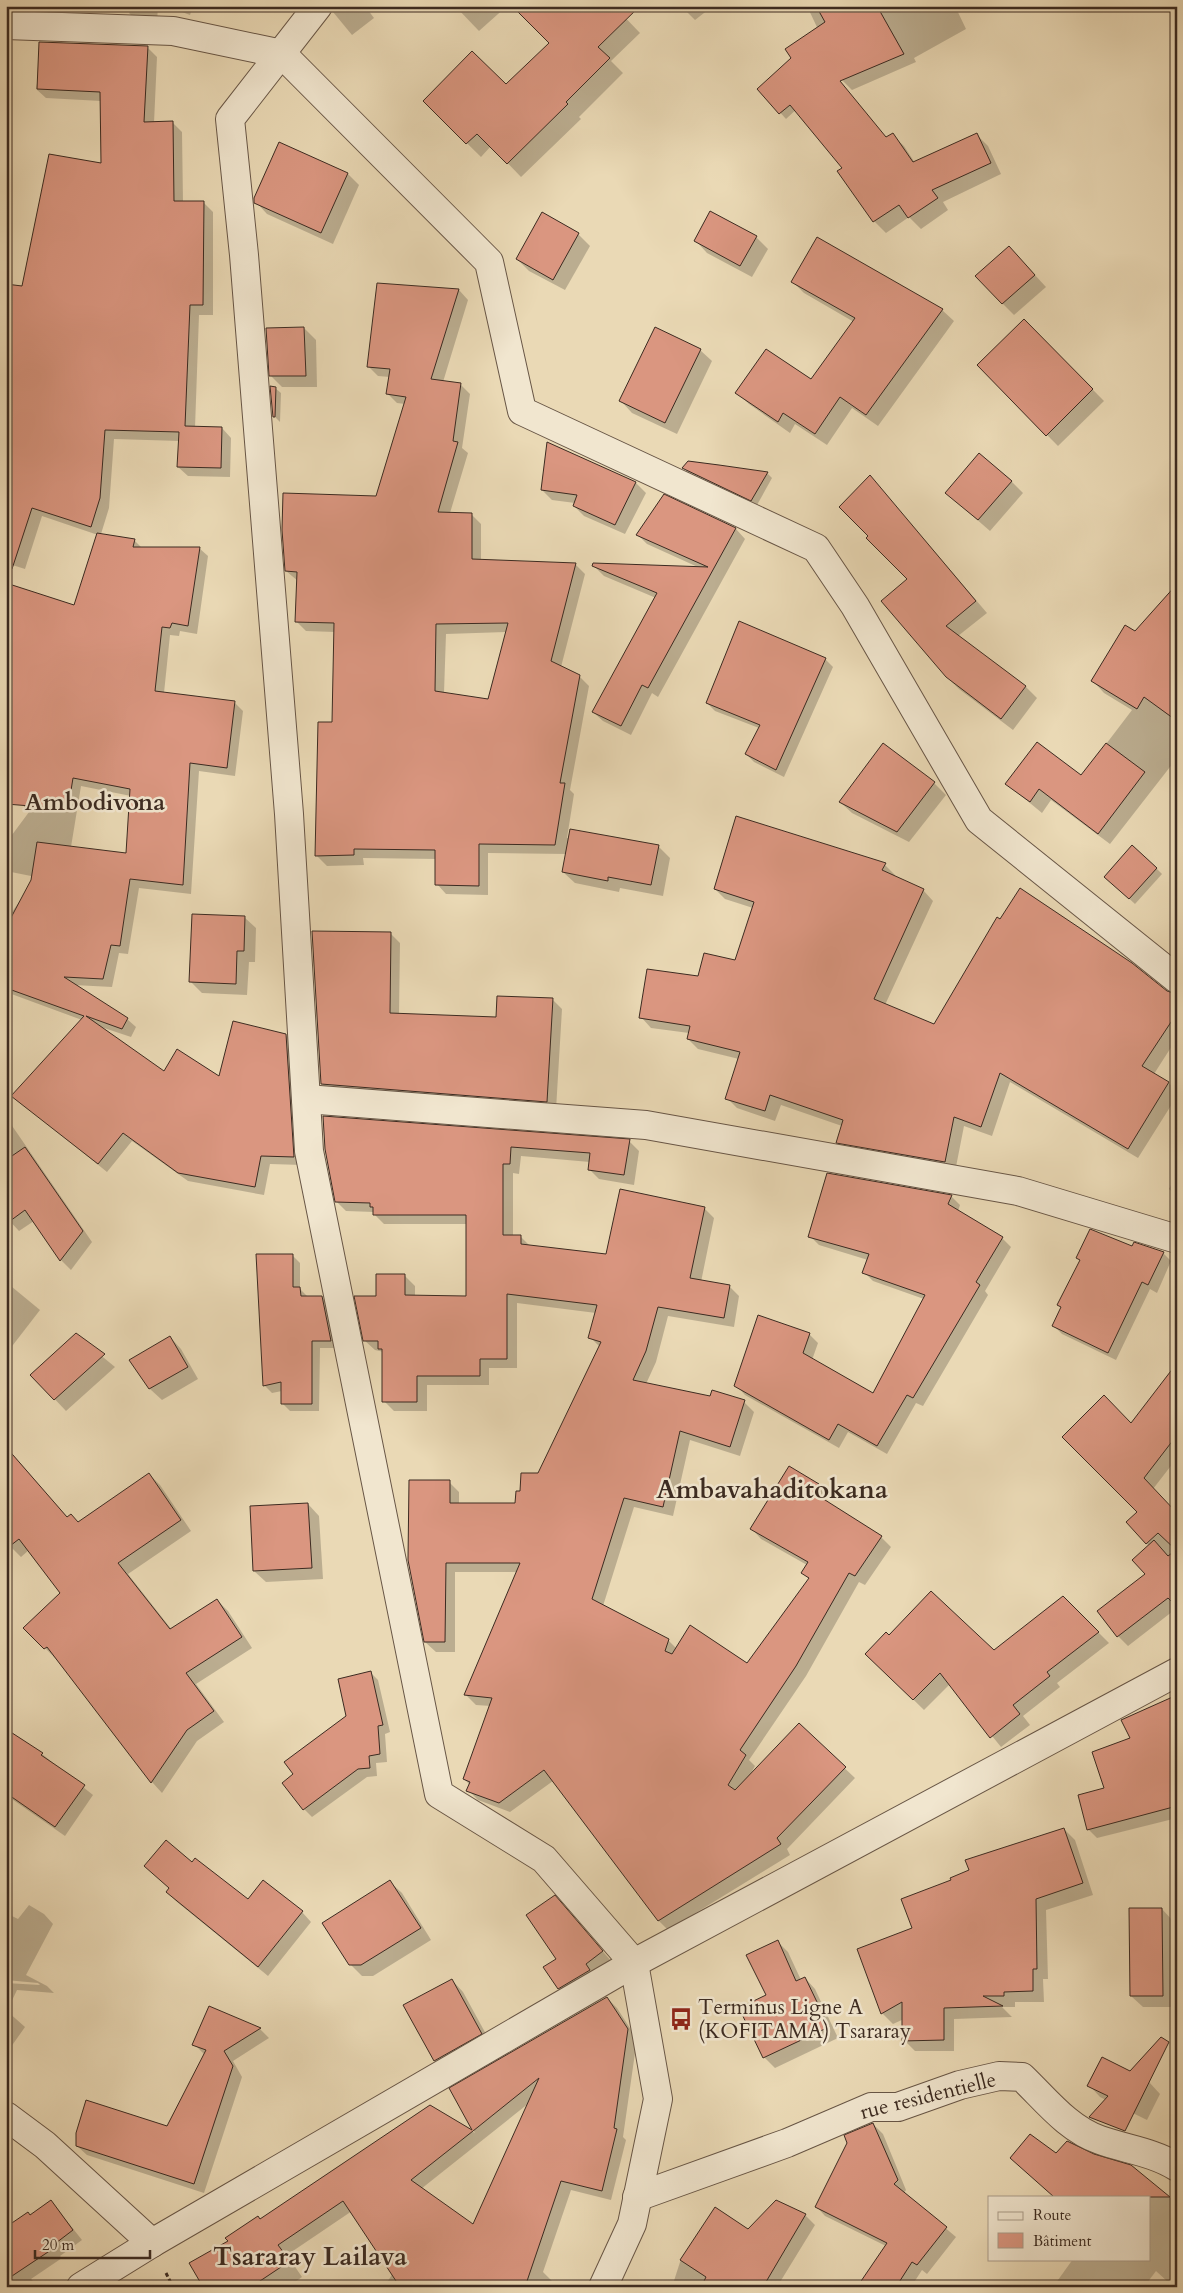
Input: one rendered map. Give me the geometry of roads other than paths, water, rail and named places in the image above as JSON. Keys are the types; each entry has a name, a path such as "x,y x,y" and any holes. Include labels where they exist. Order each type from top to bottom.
{"street":[{"path":"318,6 230,119 244,265 289,814 309,1151 439,1794 544,1859 634,1963 658,2099 632,2224 603,2287"},
{"path":"6,25 173,32 282,54 489,262 522,412 816,548 855,606 979,820 1177,979"},
{"path":"306,1099 646,1125 1018,1191 1177,1239"},
{"path":"81,2287 152,2243 634,1963 1177,1672"},
{"name":"rue residentielle","path":"637,2197 787,2143 871,2107 898,2107 960,2085 999,2076 1022,2077 1068,2123 1099,2140 1126,2146 1177,2166"},
{"path":"6,2116 45,2145 152,2243"}],"place":[{"name":"Terminus Ligne A (KOFITAMA) Tsararay","path":"681,2019"}],"district":[{"name":"Ambodivona","path":"95,802"},
{"name":"Ambavahaditokana","path":"772,1489"},
{"name":"Tsararay Lailava","path":"310,2256"}]}
